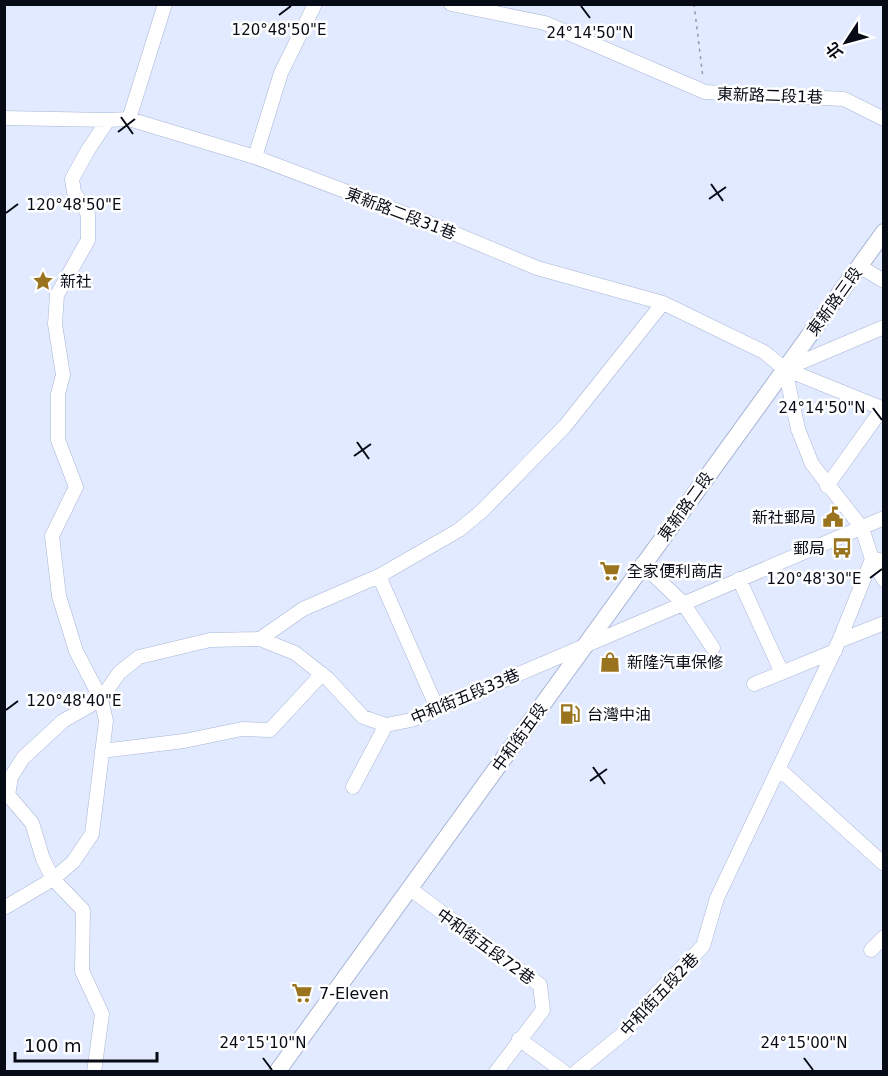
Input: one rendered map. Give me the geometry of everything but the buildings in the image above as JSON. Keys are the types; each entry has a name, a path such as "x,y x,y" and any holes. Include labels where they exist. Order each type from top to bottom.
{"main road":[{"name":"東新路三段","path":"785,369 884,232"},
{"name":"東新路二段","path":"586,644 785,369"},
{"name":"中和街五段","path":"277,1071 586,644"}],"street":[{"path":"129,119 165,4"},
{"path":"255,157 281,73 315,4"},
{"name":"東新路二段1巷","path":"451,4 545,23 705,92 844,99 884,119"},
{"name":"東新路二段31巷","path":"4,117 129,119 255,157 427,222 537,268 663,303 764,352 785,369 883,409"},
{"path":"4,908 54,879 73,862 92,834 106,721 101,699 76,651 63,607 52,536 76,487 58,440 58,394 63,375 55,324 57,295 88,240 88,214 74,192 72,179 108,120"},
{"path":"859,266 884,281"},
{"path":"260,639 303,609 379,576 459,530 483,510 565,426 663,303"},
{"path":"884,327 785,369 798,429 812,464 826,486 862,528 878,560 884,580"},
{"path":"826,486 883,409"},
{"path":"586,644 884,518"},
{"name":"中和街五段2巷","path":"576,1071 625,1032 655,995 703,946 717,898 878,560"},
{"path":"642,564 682,603 713,648"},
{"path":"379,576 437,708"},
{"path":"739,579 782,673"},
{"path":"754,684 782,673 884,623"},
{"path":"94,1071 102,1014 82,971 82,910 54,879 43,859 32,823 8,795 11,777 23,758 63,722 101,699 119,673 139,657 210,640 260,639 295,654 322,674 363,717 387,725 353,788"},
{"name":"中和街五段33巷","path":"387,725 411,720 586,644"},
{"path":"102,751 184,741 242,729 270,730 322,674"},
{"path":"779,769 825,814 862,842 884,864"},
{"name":"中和街五段72巷","path":"409,888 540,985 543,1010 496,1071"},
{"path":"871,950 884,937"},
{"path":"519,1039 564,1071"}],"path":[{"path":"694,4 705,92"}],"place":[{"name":"新社","path":"43,281"},
{"name":"新社郵局","path":"833,517"},
{"name":"郵局","path":"842,548"},
{"name":"全家便利商店","path":"610,571"},
{"name":"新隆汽車保修","path":"610,662"},
{"name":"台灣中油","path":"570,714"},
{"name":"7-Eleven","path":"302,993"}]}
